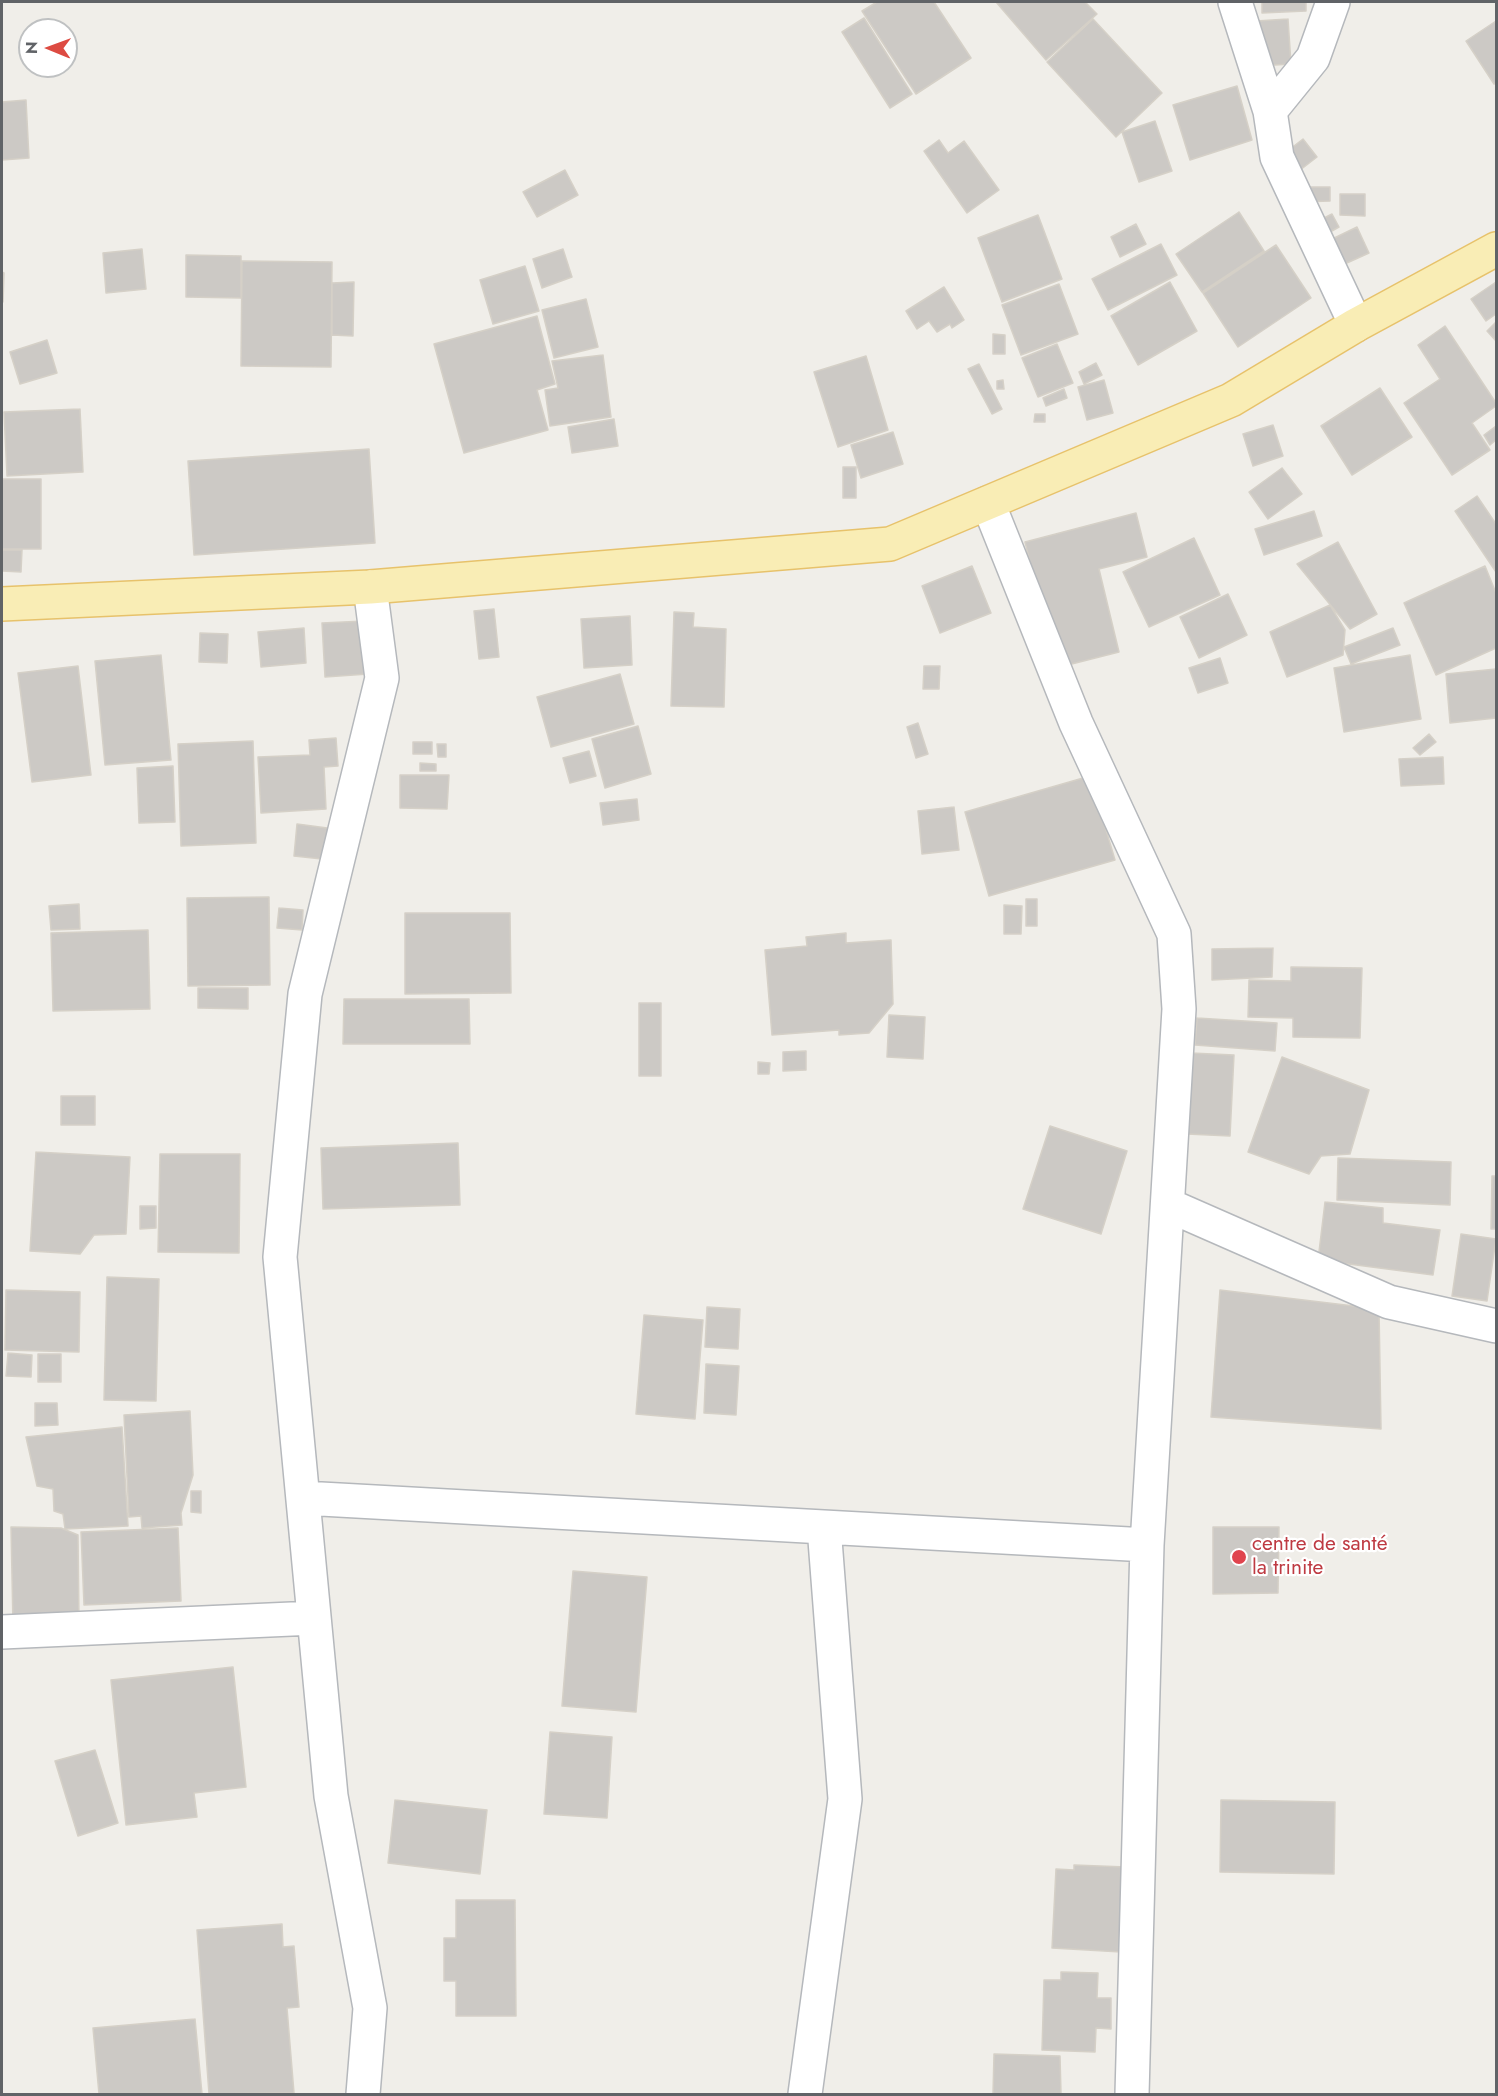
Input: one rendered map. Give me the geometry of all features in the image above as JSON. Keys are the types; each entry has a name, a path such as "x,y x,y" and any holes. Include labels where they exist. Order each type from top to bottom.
{"main road":[{"path":"2,604 370,586 890,544 1231,400 1356,325 1497,249"}],"street":[{"path":"1235,2 1270,111 1277,157 1356,325"},
{"path":"1270,111 1314,58 1333,2"},
{"path":"988,503 1076,723 1174,934 1179,1009 1147,1545 1132,2094"},
{"path":"363,2094 370,2008 331,1796 280,1257 305,994 382,678 370,586"},
{"path":"1168,1205 1389,1302 1497,1326"},
{"path":"303,1498 1147,1545"},
{"path":"805,2094 846,1799 824,1527"},
{"path":"2,1632 314,1618"}],"building":[{"path":"877,2 934,2 971,58 916,94 862,11"},
{"path":"996,2 1085,2 1097,14 1046,60"},
{"path":"1262,2 1306,2 1306,11 1262,13"},
{"path":"864,18 912,94 890,108 842,32"},
{"path":"1093,19 1162,93 1116,137 1047,62"},
{"path":"1288,19 1291,64 1259,66 1256,21"},
{"path":"1496,21 1496,83 1494,84 1466,41"},
{"path":"1237,86 1252,140 1190,160 1173,105"},
{"path":"26,100 29,158 2,160 2,102"},
{"path":"1155,121 1172,171 1139,182 1122,132"},
{"path":"1303,139 1317,157 1295,174 1281,156"},
{"path":"939,140 948,153 964,141 999,190 967,213 924,151"},
{"path":"565,170 578,195 537,217 523,192"},
{"path":"1300,187 1330,187 1330,201 1300,202"},
{"path":"1340,194 1365,194 1365,216 1340,215"},
{"path":"1239,212 1264,251 1202,292 1176,254"},
{"path":"1332,214 1339,227 1323,236 1316,222"},
{"path":"1038,215 1062,279 1002,302 978,238"},
{"path":"1136,224 1146,244 1120,257 1111,237"},
{"path":"1357,227 1369,253 1338,267 1326,242"},
{"path":"1161,244 1177,275 1108,310 1092,279"},
{"path":"1276,245 1311,298 1238,347 1203,293"},
{"path":"142,249 146,289 106,293 103,253"},
{"path":"563,249 572,277 542,288 533,259"},
{"path":"186,255 241,256 241,298 186,297"},
{"path":"242,261 332,262 331,367 241,366"},
{"path":"525,266 539,311 493,324 480,280"},
{"path":"2,272 4,273 3,302 2,302"},
{"path":"354,282 353,336 332,335 332,283"},
{"path":"1170,282 1197,331 1138,365 1111,316"},
{"path":"1496,282 1496,314 1486,321 1471,299"},
{"path":"1059,284 1078,334 1021,355 1002,305"},
{"path":"944,287 964,320 952,328 950,324 937,332 929,321 917,329 906,311"},
{"path":"586,299 598,347 554,358 542,310"},
{"path":"537,316 555,384 537,390 548,430 464,453 434,344"},
{"path":"1496,322 1496,341 1487,331"},
{"path":"1445,326 1496,403 1496,406 1472,423 1490,450 1452,475 1404,403 1440,379 1418,345"},
{"path":"993,334 1005,335 1005,354 993,354"},
{"path":"47,340 57,373 20,384 10,352"},
{"path":"1057,344 1073,383 1038,397 1022,358"},
{"path":"603,355 611,417 550,426 545,390 558,388 552,361"},
{"path":"866,356 888,430 838,447 814,372"},
{"path":"1096,363 1102,375 1084,384 1079,372"},
{"path":"979,364 1002,409 992,414 968,369"},
{"path":"1003,380 1004,389 997,389 997,381"},
{"path":"1104,380 1113,413 1087,420 1078,387"},
{"path":"1380,388 1412,437 1352,475 1321,426"},
{"path":"1064,389 1067,398 1046,406 1043,398"},
{"path":"80,409 83,472 7,476 4,412"},
{"path":"1035,414 1045,414 1045,422 1034,422"},
{"path":"614,419 618,446 572,453 568,427"},
{"path":"1273,425 1283,456 1253,466 1243,434"},
{"path":"1496,426 1496,440 1490,445 1484,435"},
{"path":"893,432 903,464 861,478 851,445"},
{"path":"369,449 375,543 194,555 188,461"},
{"path":"843,467 856,467 856,498 843,498"},
{"path":"1282,468 1302,494 1268,519 1249,492"},
{"path":"2,479 41,479 41,549 2,549"},
{"path":"1477,496 1496,524 1496,572 1455,511"},
{"path":"1314,511 1322,536 1264,555 1255,529"},
{"path":"1136,513 1147,557 1099,569 1119,652 1056,668 1025,542"},
{"path":"1194,538 1220,595 1149,627 1123,572"},
{"path":"1338,542 1377,614 1350,629 1297,564"},
{"path":"2,550 22,550 21,572 2,571"},
{"path":"972,566 991,613 940,633 922,586"},
{"path":"1485,566 1496,593 1496,648 1436,675 1404,603"},
{"path":"1228,594 1247,635 1199,658 1180,617"},
{"path":"1330,605 1345,630 1343,655 1287,677 1270,632"},
{"path":"494,609 499,657 479,659 474,611"},
{"path":"674,612 694,613 693,627 726,629 724,707 671,706"},
{"path":"630,616 632,665 584,668 581,619"},
{"path":"365,621 368,674 325,677 322,623"},
{"path":"304,628 306,663 261,667 258,632"},
{"path":"1393,628 1400,645 1351,664 1344,647"},
{"path":"200,633 228,634 227,663 199,662"},
{"path":"161,655 171,760 105,765 95,661"},
{"path":"1410,655 1421,719 1344,732 1334,668"},
{"path":"1220,658 1228,683 1198,693 1189,668"},
{"path":"78,666 91,775 32,782 18,673"},
{"path":"924,666 940,666 939,689 923,689"},
{"path":"1496,669 1496,718 1450,723 1446,674"},
{"path":"620,674 634,724 551,747 537,697"},
{"path":"918,723 928,754 916,758 907,727"},
{"path":"638,726 651,774 605,788 592,739"},
{"path":"1429,734 1436,742 1420,755 1413,748"},
{"path":"336,738 338,766 324,767 326,809 261,813 258,757 310,755 309,740"},
{"path":"253,741 256,843 181,846 178,744"},
{"path":"413,742 432,742 432,754 413,754"},
{"path":"437,744 446,744 446,757 438,757"},
{"path":"589,751 596,776 570,783 563,758"},
{"path":"1443,757 1444,784 1401,786 1399,759"},
{"path":"420,763 436,764 436,771 420,771"},
{"path":"173,766 175,822 139,823 137,768"},
{"path":"400,775 449,775 447,809 400,808"},
{"path":"1090,776 1115,860 989,896 965,812"},
{"path":"637,799 639,820 603,825 600,803"},
{"path":"954,807 959,850 922,854 918,811"},
{"path":"297,824 335,829 331,860 294,856"},
{"path":"269,897 270,985 188,986 187,898"},
{"path":"1026,899 1037,899 1037,926 1026,926"},
{"path":"79,904 80,929 51,930 49,906"},
{"path":"1004,905 1022,906 1021,934 1004,934"},
{"path":"279,908 303,910 302,930 277,928"},
{"path":"405,913 510,913 511,993 405,994"},
{"path":"148,930 150,1009 53,1011 51,933"},
{"path":"846,933 846,943 891,940 893,1004 869,1033 839,1035 839,1030 772,1035 765,950 807,946 806,937"},
{"path":"1273,948 1272,977 1212,980 1212,949"},
{"path":"1291,967 1362,968 1360,1038 1293,1037 1293,1018 1248,1017 1249,980 1291,981"},
{"path":"198,988 248,988 248,1009 198,1008"},
{"path":"344,999 469,999 470,1044 343,1044"},
{"path":"639,1003 661,1003 661,1076 639,1076"},
{"path":"889,1015 925,1017 923,1059 887,1057"},
{"path":"1197,1018 1277,1023 1275,1051 1195,1045"},
{"path":"806,1051 806,1070 783,1071 783,1052"},
{"path":"1191,1053 1234,1055 1230,1136 1187,1134"},
{"path":"1282,1057 1369,1090 1350,1154 1321,1156 1309,1174 1248,1152"},
{"path":"758,1062 770,1063 769,1074 758,1074"},
{"path":"61,1096 95,1096 95,1125 61,1125"},
{"path":"1050,1126 1127,1151 1101,1234 1023,1209"},
{"path":"458,1143 460,1205 323,1209 321,1148"},
{"path":"36,1152 130,1157 126,1234 94,1235 80,1254 30,1251"},
{"path":"160,1154 240,1154 239,1253 158,1252"},
{"path":"1338,1158 1451,1162 1450,1205 1337,1200"},
{"path":"1492,1176 1496,1176 1496,1229 1491,1229"},
{"path":"1325,1202 1383,1208 1383,1223 1440,1230 1433,1275 1318,1260"},
{"path":"140,1206 156,1206 156,1228 140,1229"},
{"path":"1461,1234 1496,1239 1487,1301 1452,1296"},
{"path":"107,1277 159,1279 156,1401 104,1400"},
{"path":"6,1290 80,1292 79,1352 5,1350"},
{"path":"1220,1290 1379,1309 1381,1429 1211,1417"},
{"path":"707,1307 740,1309 738,1349 705,1347"},
{"path":"644,1315 703,1320 695,1419 636,1414"},
{"path":"8,1353 32,1355 31,1377 6,1376"},
{"path":"38,1354 61,1354 61,1382 38,1382"},
{"path":"706,1364 739,1366 736,1415 704,1413"},
{"path":"35,1403 57,1403 58,1425 35,1426"},
{"path":"190,1411 193,1475 181,1513 182,1525 142,1528 141,1516 129,1517 124,1415"},
{"path":"122,1427 128,1526 65,1529 63,1514 54,1511 53,1489 37,1486 26,1437"},
{"path":"191,1491 201,1491 201,1513 191,1512"},
{"path":"11,1527 61,1528 78,1535 79,1623 13,1625"},
{"path":"1213,1527 1279,1527 1278,1593 1213,1594"},
{"path":"178,1528 181,1601 84,1605 81,1532"},
{"path":"573,1571 647,1577 636,1712 562,1706"},
{"path":"233,1667 246,1787 194,1793 197,1817 126,1825 111,1680"},
{"path":"550,1732 612,1737 607,1818 544,1814"},
{"path":"95,1750 118,1823 78,1836 55,1761"},
{"path":"395,1800 487,1810 480,1874 388,1863"},
{"path":"1221,1800 1335,1802 1334,1874 1220,1872"},
{"path":"1074,1865 1126,1867 1121,1952 1052,1948 1056,1869 1074,1870"},
{"path":"456,1900 515,1900 516,2016 456,2016 456,1981 444,1981 444,1938 456,1938"},
{"path":"282,1924 283,1947 294,1946 299,2007 287,2008 294,2093 209,2094 197,1930"},
{"path":"1061,1972 1098,1973 1097,1998 1111,1998 1111,2029 1096,2028 1095,2052 1042,2050 1044,1980 1061,1980"},
{"path":"195,2019 202,2094 99,2094 93,2028"},
{"path":"994,2054 1060,2056 1061,2094 993,2094"}],"place":[{"name":"centre de santé la trinite","path":"1239,1557"}]}
